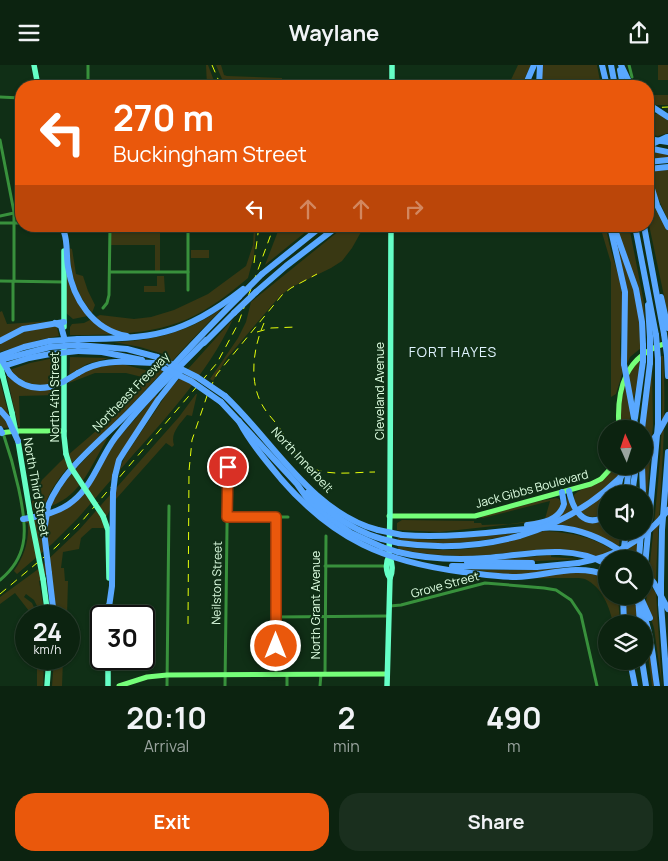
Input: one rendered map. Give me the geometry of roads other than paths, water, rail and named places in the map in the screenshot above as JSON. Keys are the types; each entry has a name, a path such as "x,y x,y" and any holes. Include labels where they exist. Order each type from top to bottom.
{"highway":[{"path":"528,80 534,65"},
{"path":"539,80 540,65"},
{"path":"602,65 606,80"},
{"path":"611,65 614,80"},
{"path":"620,65 622,80"},
{"path":"620,65 628,80"},
{"path":"654,108 668,117"},
{"path":"654,139 668,138"},
{"path":"654,144 668,138"},
{"path":"654,148 668,151"},
{"path":"654,162 668,160"},
{"path":"654,168 668,167"},
{"path":"654,195 660,214 668,227"},
{"path":"64,232 71,281 85,309 98,324 117,334 141,337"},
{"name":"Northeast Freeway","path":"53,605 44,532 48,506 57,486 66,474 130,411 199,337 262,274 314,232"},
{"name":"Northeast Freeway","path":"109,605 112,586 113,493 119,460 158,400 206,341 256,292 330,232"},
{"path":"613,232 625,292 624,364 633,420"},
{"path":"614,232 636,289 642,321 646,362 643,420"},
{"path":"636,232 658,359 658,417 650,485"},
{"path":"645,232 666,331 668,376"},
{"path":"78,345 168,332 189,324 213,311 262,274"},
{"path":"0,341 24,329 64,322"},
{"path":"55,323 61,326 64,337"},
{"path":"635,420 653,336"},
{"path":"23,517 59,510 80,495 119,433 177,369 206,341"},
{"name":"North Innerbelt","path":"0,368 29,358 50,347 78,345"},
{"name":"North Innerbelt","path":"0,359 24,347 78,345 155,360 239,410 325,502 348,518 378,530 426,537 553,527 573,530 606,542 618,550"},
{"path":"0,359 7,375 32,388 49,387 63,382 94,364 102,362 155,360"},
{"name":"North Innerbelt","path":"223,399 239,421 297,484 309,501 351,533 378,546 402,553 416,560 560,552 580,554 598,561"},
{"path":"23,517 57,507 76,494 84,485 106,445 130,411"},
{"path":"6,413 18,441"},
{"path":"653,440 668,415"},
{"path":"239,421 267,462 294,494 331,527 356,543 389,556 462,567 515,567 578,563 603,558 627,547 656,525 668,510"},
{"path":"667,686 661,584 662,530 668,452"},
{"path":"297,484 341,520 378,538 402,544 427,547 466,547 494,543 546,527 581,509 611,487 622,475"},
{"path":"566,491 572,505 580,515 590,520 598,519"},
{"path":"489,533 551,520 563,508 566,491"},
{"path":"416,560 450,570 508,576 525,576 576,569 598,572"},
{"path":"653,585 668,609"},
{"path":"640,605 648,627 657,684"},
{"path":"644,605 652,628 657,684"},
{"path":"632,670 635,686"},
{"path":"643,670 646,686"}],"main road":[{"path":"34,65 37,80"},
{"path":"392,65 392,80"},
{"name":"North 4th Street","path":"64,232 64,431 66,454 70,466 103,516 108,530 109,605"},
{"name":"Cleveland Avenue","path":"390,578 387,575 387,560 389,556 390,516 391,232"},
{"path":"6,413 7,375"},
{"name":"North Third Street","path":"18,441 46,605"},
{"name":"Cleveland Avenue","path":"387,686 390,578 392,575 392,561 389,556"},
{"path":"47,686 48,670"},
{"path":"108,670 108,686"}],"street":[{"path":"88,65 88,80"},
{"path":"629,65 632,77"},
{"path":"0,97 15,98"},
{"path":"0,140 14,213 13,320"},
{"path":"0,216 14,213"},
{"path":"0,223 14,223"},
{"path":"103,308 109,300 110,232"},
{"path":"188,232 188,290"},
{"path":"110,272 188,272"},
{"path":"0,281 64,282"},
{"path":"619,420 619,398 623,381 628,371 643,353 668,342"},
{"path":"0,579 14,565 21,552 24,537 23,517 11,458 1,432 64,431"},
{"name":"Neilston Street","path":"225,686 228,449"},
{"name":"Jack Gibbs Boulevard","path":"390,516 475,516 595,482 606,475"},
{"path":"167,686 169,506"},
{"path":"227,517 288,517"},
{"path":"276,517 276,675"},
{"name":"North Grant Avenue","path":"320,686 325,616 326,536"},
{"path":"325,566 387,566"},
{"name":"Grove Street","path":"390,606 401,605 485,583 554,589 564,594 575,604 581,615 597,686"},
{"path":"276,617 389,616"},
{"path":"119,686 147,677 167,675 387,674"},
{"path":"287,675 287,686"}],"railway":[{"path":"212,65 218,80"},
{"path":"654,108 668,107"},
{"path":"254,263 258,232"},
{"path":"0,594 56,547 82,521 217,363 238,324 272,232"},
{"path":"188,624 189,471 192,440 209,390 217,374 282,295 317,274"},
{"path":"264,323 255,354 254,377 256,388 264,408 295,453 308,466 321,471 336,473 375,472"},
{"path":"257,332 271,328 296,327"}],"district":[{"name":"FORT HAYES","path":"453,352"}]}
